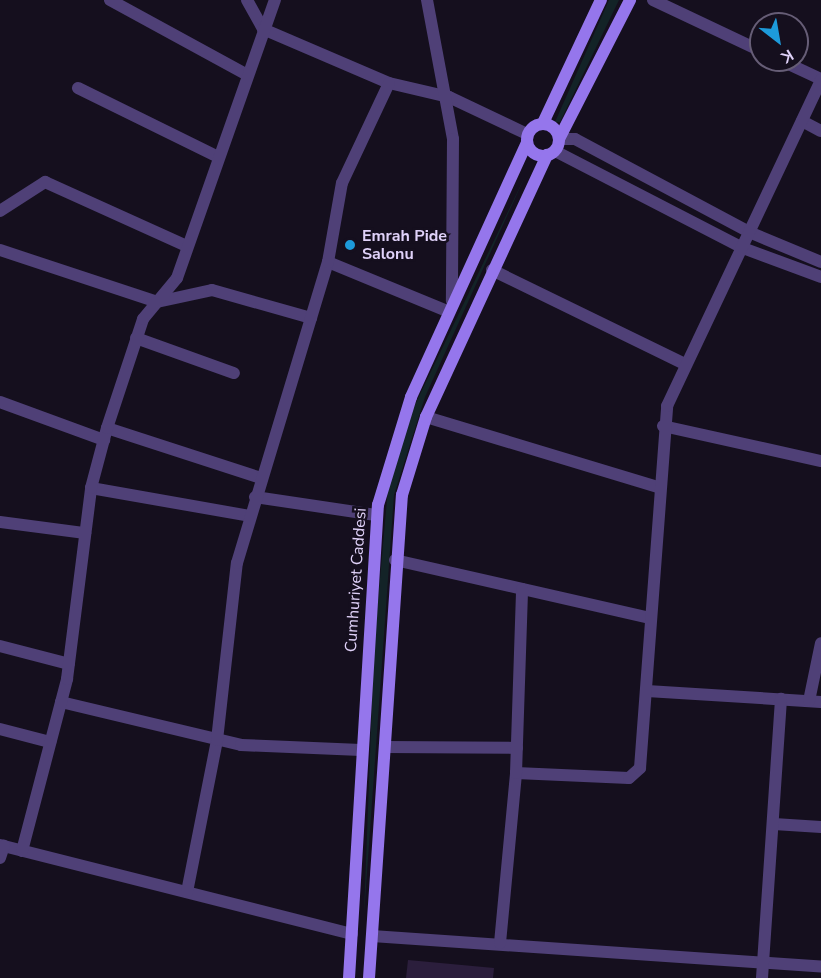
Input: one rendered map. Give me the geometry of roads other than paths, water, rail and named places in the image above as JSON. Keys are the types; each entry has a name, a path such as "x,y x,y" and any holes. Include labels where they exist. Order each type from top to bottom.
{"main road":[{"path":"554,148 534,153 527,139 543,123 601,0"},
{"path":"369,978 395,560 402,495 426,417 492,270 630,0"},
{"path":"543,123 554,148"},
{"name":"Cumhuriyet Caddesi","path":"349,978 376,515 399,426 449,306 527,139"},
{"path":"352,934 372,936"}],"street":[{"path":"110,0 246,74"},
{"path":"247,0 263,29 389,82 449,97 527,139"},
{"path":"22,851 69,664 92,488 105,434 136,338 157,302 177,278 246,74 275,0"},
{"path":"328,262 449,306 449,97 427,0"},
{"path":"429,14 436,0"},
{"path":"652,0 749,45"},
{"path":"516,773 635,774 644,757 663,426 685,364 743,248 821,80 805,72"},
{"path":"187,892 217,740 237,563 255,497 328,262 342,183 389,82"},
{"path":"78,88 218,157"},
{"path":"802,121 821,131"},
{"path":"554,148 575,140 749,232 821,262"},
{"path":"554,148 743,248 821,278"},
{"path":"0,212 45,182 188,246"},
{"path":"0,250 157,302 212,290 311,318"},
{"path":"492,270 685,364"},
{"path":"136,338 234,373"},
{"path":"0,402 261,478"},
{"path":"426,417 658,486"},
{"path":"663,426 821,462"},
{"path":"92,488 250,516"},
{"path":"255,497 376,515"},
{"path":"0,522 85,533"},
{"path":"395,560 651,618"},
{"path":"500,943 516,773 522,589"},
{"path":"647,691 815,701 821,643"},
{"path":"0,646 69,664"},
{"path":"762,978 781,699"},
{"path":"61,702 217,740 361,750"},
{"path":"0,729 50,742"},
{"path":"385,747 517,748"},
{"path":"774,825 821,827"},
{"path":"1,850 22,851 352,934"},
{"path":"372,936 500,943 821,967"}],"place":[{"name":"Emrah Pide Salonu","path":"350,245"}]}
